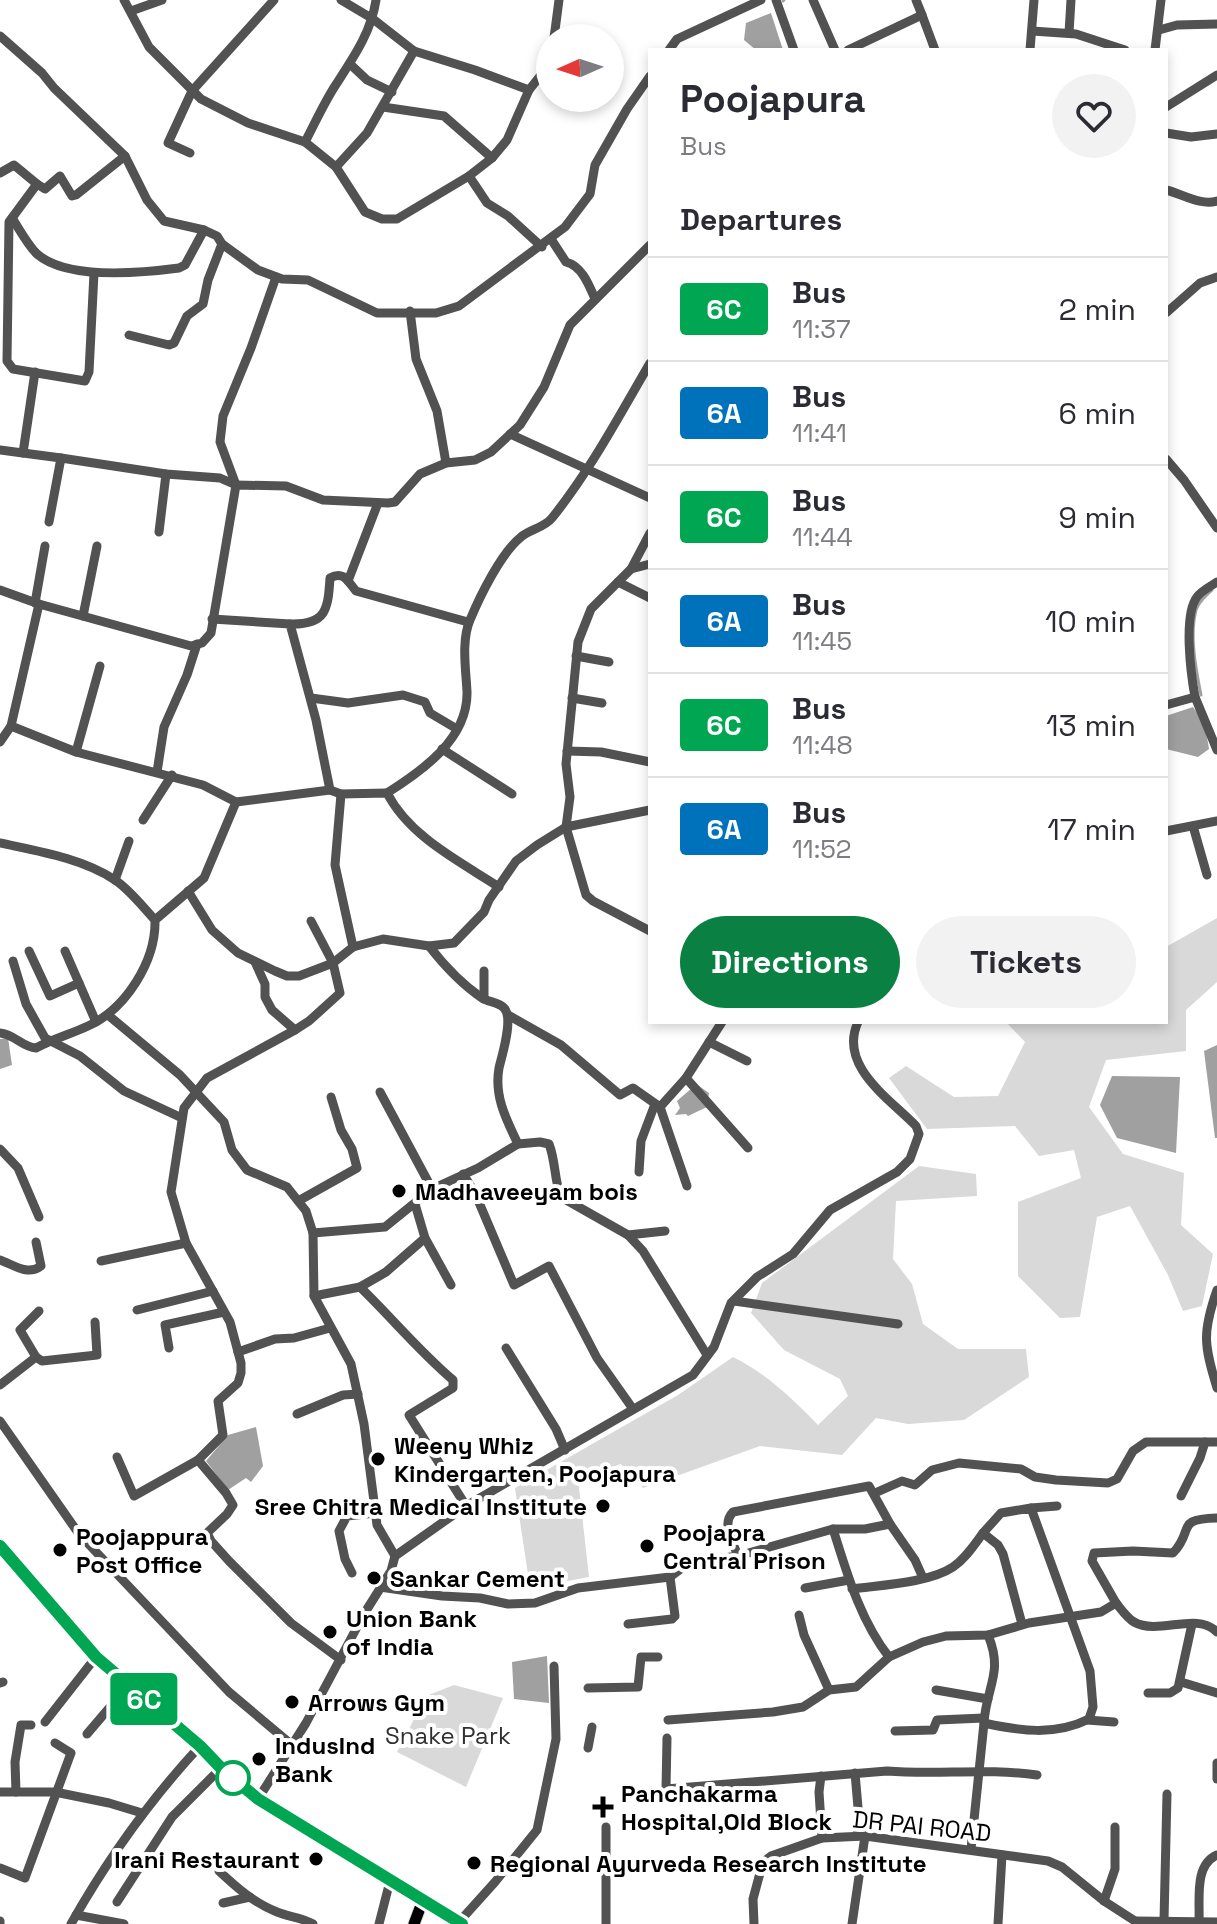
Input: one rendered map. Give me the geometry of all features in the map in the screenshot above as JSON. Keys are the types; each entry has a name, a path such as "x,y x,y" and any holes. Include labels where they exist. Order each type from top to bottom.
{"main road":[{"path":"0,1546 96,1657 258,1799 460,1923"},
{"path":"414,1924 423,1900"}],"street":[{"path":"124,0 149,47 192,91 207,103 248,123 305,142 336,167 365,212 382,219 397,219 469,176 492,158 507,140 529,90 536,81"},
{"path":"131,11 162,0"},
{"path":"190,153 168,143 192,91 274,0"},
{"path":"341,0 373,19 414,51 529,90"},
{"path":"305,142 373,19 376,0"},
{"path":"556,24 559,0"},
{"path":"670,48 677,39 761,0"},
{"path":"776,0 793,48"},
{"path":"916,0 934,48"},
{"path":"1030,48 1034,0"},
{"path":"1069,33 1071,0"},
{"path":"1155,48 1161,0"},
{"path":"818,1 834,48"},
{"path":"852,48 922,15"},
{"path":"1159,30 1177,25 1217,24"},
{"path":"1032,31 1069,33 1109,48"},
{"path":"0,36 125,156 147,200 164,221 217,236 222,244 258,270 276,277 308,280 377,313 436,313 459,306 542,247 565,227 590,194 595,165 627,109 645,95"},
{"path":"336,167 367,133 414,51"},
{"path":"350,64 367,80 392,92"},
{"path":"1168,106 1217,75"},
{"path":"383,107 444,116 492,158"},
{"path":"1168,133 1191,137 1217,134"},
{"path":"0,173 14,165 45,189 60,176 72,196 125,156"},
{"path":"469,176 487,203 508,216 542,247"},
{"path":"37,184 12,218 4,266 7,361 13,369 85,381 89,372 94,273"},
{"path":"1168,191 1198,202 1217,201"},
{"path":"12,218 29,244 47,260 94,273 179,268 185,265 204,230"},
{"path":"551,239 566,262 573,264 585,277 595,299"},
{"path":"129,335 169,345 174,343 187,316 203,304 208,280 222,244"},
{"path":"0,450 166,474 220,478 236,485 286,486 323,500 395,502 420,474 446,463 475,460 491,452 520,425 544,387 570,325 648,247"},
{"path":"0,590 37,604 191,646 207,640 223,574 236,485 220,442 223,416 276,277"},
{"path":"1168,311 1200,283 1217,277"},
{"path":"410,311 416,359 437,411 446,463"},
{"path":"11,726 76,752 203,785 236,802 330,790 341,794 387,793 442,749 463,720 467,696 464,666 468,622 500,564 521,536 550,522 588,468 648,366"},
{"path":"23,453 35,372"},
{"path":"510,434 648,497"},
{"path":"49,522 61,458"},
{"path":"1168,461 1217,528"},
{"path":"159,532 166,474"},
{"path":"348,581 378,503"},
{"path":"648,537 631,569 591,609 578,642 566,764 570,797 566,827 586,895 648,930"},
{"path":"0,742 11,726 37,604 45,546"},
{"path":"83,616 97,546"},
{"path":"631,569 648,565"},
{"path":"212,619 310,624 325,612 330,578 341,575 356,591 468,622"},
{"path":"618,582 648,597"},
{"path":"1217,582 1197,595 1193,604 1189,653 1195,697 1217,750"},
{"path":"290,624 311,698 330,790"},
{"path":"157,772 164,727 197,644"},
{"path":"576,656 609,662"},
{"path":"76,752 100,666"},
{"path":"311,698 348,703 403,695 425,702 430,713 457,729"},
{"path":"1168,704 1195,697"},
{"path":"572,698 602,703"},
{"path":"442,749 512,794"},
{"path":"567,751 601,752 648,762"},
{"path":"143,820 172,775"},
{"path":"387,793 396,811 419,832 452,858 499,887"},
{"path":"341,794 335,865 353,947"},
{"path":"155,920 204,878 236,802"},
{"path":"188,891 212,930 238,953 287,976 308,974 333,963 353,947 383,939 429,946 454,943 472,927 516,861 537,845 566,827 648,810"},
{"path":"1168,831 1217,821"},
{"path":"1193,826 1207,875"},
{"path":"115,880 129,841"},
{"path":"0,843 78,863 115,880 155,920 155,936 148,957 131,989 108,1015 36,1048 2,1033"},
{"path":"117,1457 134,1496 198,1460 223,1435 218,1401 238,1383 241,1373 230,1322 186,1243 171,1192 182,1118 184,1108 207,1078 295,1030 340,993 333,963 311,921"},
{"path":"429,946 441,961 484,999 504,1007 508,1015 498,1095 518,1144"},
{"path":"29,951 50,996 79,983"},
{"path":"65,951 96,1022"},
{"path":"13,961 26,1004 45,1038 80,1056 124,1091 182,1118"},
{"path":"255,962 272,1010 295,1030"},
{"path":"484,971 484,999"},
{"path":"108,1015 180,1075 224,1122 232,1150 247,1170 287,1187 300,1200 313,1233 314,1296 343,1347 358,1394 377,1525 395,1556"},
{"path":"508,1015 561,1045 620,1095 633,1088 657,1106 687,1186"},
{"path":"639,1172 641,1141 657,1106 686,1078 721,1024"},
{"path":"258,1799 341,1660 391,1571 395,1556 466,1506 693,1375 714,1347 734,1301 757,1277 793,1254 830,1210 897,1172 910,1159 919,1134 916,1126 859,1067 851,1045 857,1024"},
{"path":"709,1042 747,1061"},
{"path":"686,1078 748,1148"},
{"path":"380,1092 432,1189"},
{"path":"300,1200 357,1168 331,1097"},
{"path":"313,1233 385,1227 432,1189 518,1144 549,1144 561,1197 628,1235 643,1251 707,1355"},
{"path":"0,1149 18,1168 39,1217"},
{"path":"463,1174 475,1193 514,1285 549,1266 597,1358 633,1409"},
{"path":"415,1204 425,1238 451,1285"},
{"path":"628,1235 665,1231"},
{"path":"314,1296 360,1287 386,1272 425,1238"},
{"path":"0,1260 26,1271 35,1270 41,1266 36,1242"},
{"path":"101,1261 186,1243"},
{"path":"360,1287 394,1320 420,1352 453,1380 453,1388 447,1393 409,1415 466,1506"},
{"path":"1217,1290 1205,1332 1205,1351 1217,1388"},
{"path":"137,1310 213,1291"},
{"path":"734,1301 898,1324"},
{"path":"39,1311 20,1330 36,1357 42,1361 97,1355 95,1322"},
{"path":"169,1348 165,1325 224,1312"},
{"path":"238,1352 275,1339 294,1338 330,1328"},
{"path":"506,1348 556,1429 565,1450"},
{"path":"0,1385 36,1357"},
{"path":"297,1414 343,1395 358,1394"},
{"path":"0,1421 79,1534 229,1692 292,1745"},
{"path":"875,1493 902,1481 915,1485 932,1470 959,1463 1021,1469 1035,1477 1056,1480 1108,1483 1117,1479 1133,1451 1146,1442 1217,1442"},
{"path":"1181,1496 1205,1442"},
{"path":"198,1460 233,1505 207,1533 211,1541 291,1623 341,1660"},
{"path":"738,1556 727,1526 733,1512 869,1486 923,1578"},
{"path":"805,1588 923,1578 952,1568 969,1553 1001,1513 1057,1506"},
{"path":"1031,1508 1090,1671 1093,1707 1092,1715 1087,1720"},
{"path":"352,1573 345,1559 339,1531 347,1516 375,1513"},
{"path":"1217,1518 1195,1519 1188,1523 1173,1553 1094,1553 1092,1561 1116,1603 1132,1621 1147,1627 1192,1624 1212,1627 1217,1632"},
{"path":"380,1587 508,1604 535,1603 578,1588 670,1577 689,1563 738,1556 833,1529 865,1529 890,1524"},
{"path":"833,1529 868,1626 889,1657"},
{"path":"983,1533 998,1545 1003,1554 1022,1624"},
{"path":"628,1624 672,1619 675,1616 670,1577"},
{"path":"668,1720 803,1707 829,1690 856,1687 889,1657 923,1642 946,1636 988,1635 1022,1624 1101,1612 1116,1603"},
{"path":"799,1615 804,1635 829,1690"},
{"path":"1148,1693 1170,1693 1178,1688 1192,1624"},
{"path":"971,1849 984,1720 995,1679 994,1653 988,1635"},
{"path":"45,1722 96,1657"},
{"path":"588,1688 638,1687 641,1657 658,1657"},
{"path":"460,1923 537,1830 556,1739 554,1666"},
{"path":"1181,1682 1217,1693"},
{"path":"87,1734 128,1686"},
{"path":"936,1690 988,1699"},
{"path":"895,1731 933,1730 937,1720 952,1718 984,1720 1009,1729 1045,1732 1087,1720 1114,1722"},
{"path":"16,1792 17,1743 21,1725 31,1725"},
{"path":"588,1748 592,1727"},
{"path":"667,1738 666,1789 855,1773 979,1770 1037,1775"},
{"path":"0,1868 25,1878 71,1753 55,1743"},
{"path":"124,1924 74,1919 142,1813 200,1746"},
{"path":"1217,1763 1217,1779"},
{"path":"117,1902 172,1817 221,1768"},
{"path":"852,1924 861,1836 855,1773"},
{"path":"821,1776 822,1838"},
{"path":"0,1792 55,1792 142,1813"},
{"path":"1164,1920 1167,1794"},
{"path":"606,1827 606,1924"},
{"path":"1104,1901 1115,1869 1115,1827"},
{"name":"DR PAI ROAD","path":"754,1924 753,1899 763,1862 771,1856 822,1838 861,1836 1048,1861 1062,1867 1135,1922"},
{"path":"998,1924 1002,1855"},
{"path":"1199,1921 1202,1872 1209,1858 1217,1855"},
{"path":"219,1871 250,1897 278,1913 301,1917 313,1924"},
{"path":"379,1924 390,1881"},
{"path":"223,1903 250,1897"},
{"path":"1135,1922 1217,1922"}],"green space":[{"path":"1217,918 1217,982 1186,1010 1186,1051 1106,1060 1089,1107 1123,1154 1184,1173 1181,1225 1213,1254 1202,1306 1183,1311 1168,1275 1130,1206 1097,1217 1080,1317 1060,1318 1018,1276 1018,1202 1081,1178 1074,1150 1039,1156 1015,1126 927,1129 889,1078 906,1066 954,1097 998,1096 1025,1042 1008,1024 1168,1024 1168,946"},
{"path":"919,1166 976,1174 977,1196 896,1201 893,1259 912,1284 923,1324 958,1349 1026,1349 1029,1377 964,1420 908,1424 876,1418 842,1455 760,1446 643,1488 621,1464 578,1479 589,1577 530,1588 515,1488 678,1395 733,1357 778,1387 818,1425 848,1396 840,1379 784,1350 751,1313 762,1283"},
{"name":"Snake Park","path":"454,1685 503,1698 466,1787 397,1752 426,1696"}],"shaded area":[{"path":"771,13 782,48 754,48 744,40 746,23"},
{"path":"1193,707 1204,727 1209,749 1198,757 1168,750 1168,715"},
{"path":"8,1038 12,1065 0,1069 0,1039"},
{"path":"1217,1045 1217,1138 1215,1138 1204,1051"},
{"path":"1112,1076 1180,1077 1176,1153 1117,1138 1100,1105"},
{"path":"699,1086 709,1093 707,1107 688,1116 675,1115 680,1108 677,1101"},
{"path":"256,1427 263,1466 251,1482 246,1478 228,1490 206,1461 228,1435"},
{"path":"547,1656 549,1703 514,1699 512,1662"}],"waterway":[{"path":"1201,695 1194,652 1194,620 1199,604 1212,590"}],"bus line":[{"name":"6C","path":"0,1546 96,1657 258,1799 462,1924"}],"place":[{"name":"Madhaveeyam bois","path":"399,1191"},
{"name":"Weeny Whiz Kindergarten, Poojapura","path":"378,1459"},
{"name":"Sree Chitra Medical Institute","path":"603,1506"},
{"name":"Poojapra Central Prison","path":"647,1546"},
{"name":"Poojappura Post Office","path":"60,1550"},
{"name":"Sankar Cement","path":"374,1578"},
{"name":"Union Bank of India","path":"330,1632"},
{"name":"Arrows Gym","path":"292,1702"},
{"name":"IndusInd Bank","path":"259,1759"},
{"name":"Panchakarma Hospital,Old Block","path":"603,1807"},
{"name":"Irani Restaurant","path":"316,1859"},
{"name":"Regional Ayurveda Research Institute","path":"474,1863"}]}
